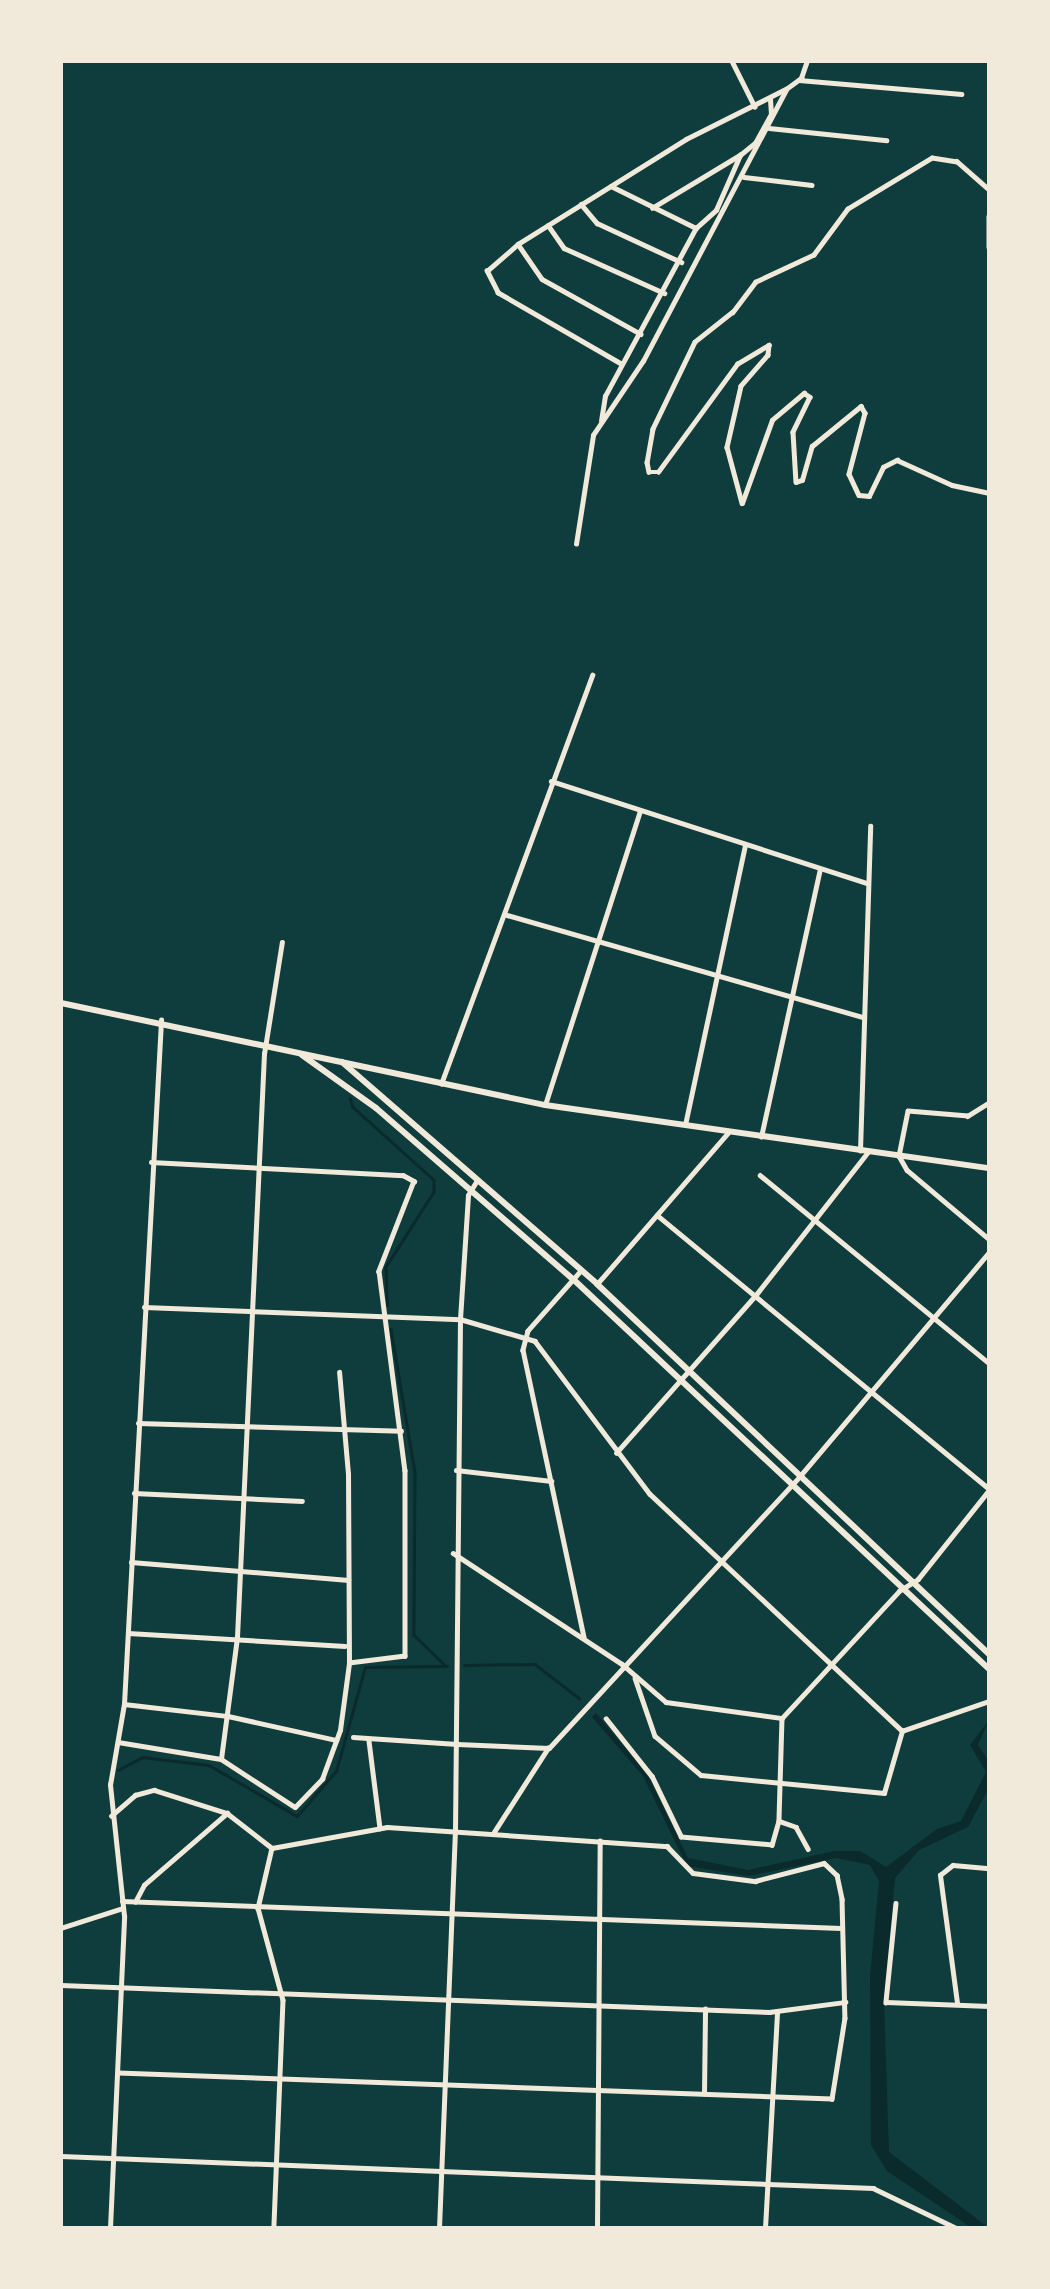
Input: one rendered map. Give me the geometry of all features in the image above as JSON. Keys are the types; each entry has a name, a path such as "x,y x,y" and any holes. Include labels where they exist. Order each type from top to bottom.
{"main road":[{"path":"61,1003 266,1042 441,1084 545,1105 685,1127 989,1168"},
{"path":"291,1049 333,1072 574,1280 989,1670"},
{"path":"341,1061 597,1284 989,1654"}],"street":[{"path":"732,61 755,107"},
{"path":"621,364 498,293 487,271 518,244 686,139 755,107 786,89 799,80 807,61"},
{"path":"799,80 961,94"},
{"path":"601,421 643,360 744,177 786,89"},
{"path":"576,544 580,487 601,421 603,400 681,262 696,228 716,210 740,155 771,114 770,99"},
{"path":"769,128 886,140"},
{"path":"652,208 740,155"},
{"path":"989,190 957,162 932,158 848,209 814,255 756,282 733,312 695,342 653,429 647,461 649,472 657,472 737,364 769,345 768,355 741,386 727,447 742,503 772,420 804,393 810,397 793,432 796,482 802,480 812,446 861,406 865,413 849,474 859,495 869,496 883,467 897,460 951,485 989,493"},
{"path":"744,177 812,185"},
{"path":"611,187 696,228"},
{"path":"581,204 597,223 681,262"},
{"path":"989,216 989,247"},
{"path":"548,225 564,248 664,293"},
{"path":"518,244 542,279 641,334"},
{"path":"441,1084 507,915 551,781 592,675"},
{"path":"551,781 866,883"},
{"path":"545,1105 640,811"},
{"path":"616,1453 684,1382 816,1222 864,1151 863,1017 870,826"},
{"path":"685,1127 744,845"},
{"path":"761,1137 820,869"},
{"path":"507,915 596,943 863,1017"},
{"path":"221,1759 237,1637 266,1042 282,942"},
{"path":"110,2228 123,1905 111,1816 124,1704 151,1163 161,1020"},
{"path":"989,1103 968,1116 908,1111 900,1156 907,1170 989,1239"},
{"path":"597,1284 728,1133"},
{"path":"151,1163 412,1177 412,1197 380,1263 381,1319 401,1431 405,1656 349,1663"},
{"path":"760,1175 989,1363"},
{"path":"439,2228 455,1831 457,1744 453,1553 460,1319 470,1188 477,1180"},
{"path":"606,1719 652,1777 681,1838 772,1845 779,1821 782,1718 903,1588 912,1583 989,1490 657,1215"},
{"path":"494,1833 549,1748 622,1664 800,1476 989,1252"},
{"path":"525,1336 582,1271"},
{"path":"144,1307 381,1319 460,1319 525,1336 541,1346 616,1453 721,1561 902,1731"},
{"path":"525,1336 551,1481 584,1638"},
{"path":"118,1742 221,1759 295,1807 322,1779 335,1740 349,1663 345,1646 348,1580 344,1430 339,1372"},
{"path":"138,1423 401,1431"},
{"path":"456,1470 551,1481"},
{"path":"134,1493 302,1501"},
{"path":"453,1553 622,1664 666,1702 782,1718"},
{"path":"131,1562 240,1568 348,1580"},
{"path":"128,1633 237,1637 345,1646"},
{"path":"635,1677 655,1736 689,1770 779,1785 884,1793 902,1731"},
{"path":"902,1731 989,1701"},
{"path":"124,1704 228,1716 335,1740"},
{"path":"353,1737 369,1741 549,1748"},
{"path":"369,1741 380,1828"},
{"path":"111,1816 149,1790 228,1813 272,1848 380,1828 494,1833 670,1849 687,1869 710,1877 765,1880 831,1865 841,1890 840,1928 845,2002 832,2099 118,2073"},
{"path":"135,1902 144,1885 228,1813"},
{"path":"779,1821 796,1827 808,1849"},
{"path":"597,2228 600,1841"},
{"path":"272,1848 258,1908 282,1994 274,2228"},
{"path":"957,2003 940,1875 948,1866 989,1868"},
{"path":"61,1928 135,1902 840,1928"},
{"path":"896,1903 886,2002 989,2006"},
{"path":"61,1985 777,2012 845,2002"},
{"path":"704,2094 705,2009"},
{"path":"765,2228 777,2012"},
{"path":"61,2155 882,2189 956,2228"}],"water":[{"path":"596,1713 647,1774 688,1858 748,1870 835,1851 860,1851 886,1867 937,1829 961,1821 986,1772 970,1745 989,1720 978,1745 989,1762 989,1788 968,1827 919,1850 895,1878 884,2001 889,2152 989,2228 972,2228 887,2171 871,2145 870,1976 879,1881 870,1865 836,1858 748,1876 687,1866 643,1776 592,1717"}],"waterway":[{"path":"350,1098 353,1107 434,1180 434,1192 386,1267 387,1305"},
{"path":"391,1329 415,1472 414,1635 445,1665"},
{"path":"464,1665 535,1664 579,1698"},
{"path":"118,1770 142,1757 209,1765 297,1816 336,1771 365,1667 447,1666"}]}
